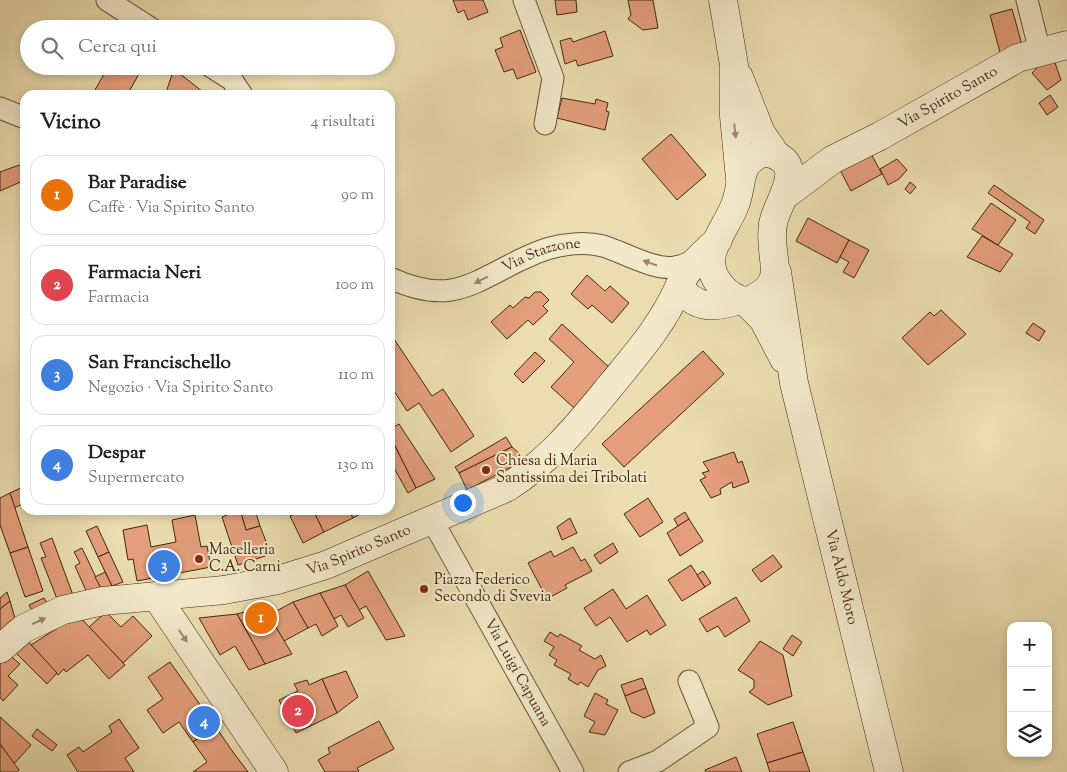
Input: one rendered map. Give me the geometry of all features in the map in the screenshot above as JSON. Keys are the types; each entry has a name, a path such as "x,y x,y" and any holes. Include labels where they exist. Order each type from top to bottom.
{"main road":[{"path":"723,0 734,65 734,116 740,179 736,202 712,254 712,272 721,287 730,296 743,301 763,319 775,340 794,383"},
{"name":"Via Spirito Santo","path":"832,160 880,136 1018,58 1067,45"},
{"path":"734,65 762,134 788,169 790,181 787,194 774,218 772,231 794,383"},
{"path":"740,179 752,156 765,152 806,165 832,160"},
{"path":"787,194 832,160"},
{"path":"718,240 697,259 683,276 688,295 724,305 743,301 765,293 772,284 777,272"},
{"name":"Via Spirito Santo","path":"0,649 23,629 63,610 103,601 224,590 278,580 326,565 506,488 532,471 577,427 656,331 682,310 688,295"},
{"name":"Via Aldo Moro","path":"794,383 889,772"},
{"path":"156,596 274,772"}],"street":[{"path":"107,0 138,20"},
{"path":"524,0 553,78 545,124"},
{"path":"1027,0 1040,52"},
{"path":"224,75 232,80 239,90"},
{"path":"0,108 20,116"},
{"name":"Via Stazzone","path":"395,280 414,288 438,292 456,290 473,284 539,251 563,245 601,246 662,267 676,267 697,259"},
{"name":"Via Luigi Capuana","path":"432,520 573,772"},
{"path":"628,772 661,766 708,727 689,681"}],"building":[{"path":"453,0 483,0 488,12 468,20 464,10 458,13"},
{"path":"555,0 576,0 577,12 557,15"},
{"path":"628,0 653,0 658,28 643,30 628,19 631,15"},
{"path":"1012,9 1021,41 1019,47 1001,56 990,15"},
{"path":"520,30 536,72 517,79 513,69 504,72 495,50 503,47 500,38"},
{"path":"605,31 613,56 578,66 576,60 565,64 560,41 571,38 573,42"},
{"path":"1054,60 1061,80 1047,90 1032,73 1037,67"},
{"path":"104,75 138,75 130,90 95,90"},
{"path":"172,75 182,75 200,90 167,90"},
{"path":"1050,95 1058,107 1047,115 1039,103"},
{"path":"562,98 595,104 596,99 608,103 606,111 609,112 605,130 557,118"},
{"path":"671,134 706,175 677,200 642,159"},
{"path":"870,152 882,174 851,191 839,168"},
{"path":"897,159 907,170 899,179 888,185 880,169"},
{"path":"20,165 20,182 0,191 0,172"},
{"path":"910,182 916,187 910,194 905,189"},
{"path":"994,185 1044,220 1035,234 1026,228 1030,222 988,193"},
{"path":"991,203 1016,220 998,245 972,229"},
{"path":"808,218 849,240 837,263 796,241"},
{"path":"982,236 1013,254 1000,272 967,257"},
{"path":"849,240 869,250 854,278 843,272 849,262 840,257"},
{"path":"587,275 605,291 610,286 629,303 612,323 592,305 588,309 571,294"},
{"path":"535,292 541,292 549,300 543,306 548,311 533,325 528,320 507,339 491,322 510,305 513,308 525,297 529,298"},
{"path":"941,310 966,334 928,365 902,338 930,312 934,316"},
{"path":"1033,323 1045,331 1039,341 1026,333"},
{"path":"562,324 610,368 574,408 551,387 574,362 549,339"},
{"path":"395,340 432,396 443,389 474,436 451,452 419,403 407,411 395,393"},
{"path":"703,351 724,374 624,467 602,444"},
{"path":"535,352 545,361 523,383 514,374"},
{"path":"399,424 435,479 416,488 395,446 395,426"},
{"path":"506,437 512,447 459,473 455,467"},
{"path":"395,446 416,488 408,493 395,470"},
{"name":"Chiesa di Maria Santissima dei Tribolati","path":"512,447 521,455 519,461 467,490 459,473"},
{"path":"734,452 738,463 742,461 749,482 733,488 732,482 720,489 721,494 711,498 700,480 706,477 702,473 709,471 703,462"},
{"path":"20,488 20,505 14,508 10,493"},
{"path":"10,493 28,547 10,553 0,525 0,498"},
{"path":"648,498 663,522 640,537 624,514"},
{"path":"685,512 689,519 678,526 674,519"},
{"path":"195,515 201,547 207,546 211,567 137,581 133,559 128,560 123,530 147,525 151,547 176,542 172,520"},
{"path":"242,515 257,515 260,526 246,530"},
{"path":"242,515 246,530 260,526 271,554 238,565 222,517"},
{"path":"316,515 324,532 303,543 290,516"},
{"path":"316,515 352,515 353,518 324,532"},
{"path":"570,518 577,533 562,540 557,527"},
{"path":"689,519 703,541 680,556 667,533"},
{"path":"97,526 109,552 98,557 86,531"},
{"path":"52,538 74,598 59,604 41,558 46,557 40,543"},
{"path":"613,543 618,552 600,564 594,555"},
{"path":"28,547 43,591 25,597 10,553"},
{"path":"573,547 581,561 585,559 592,571 565,585 567,588 547,599 528,563 551,551 554,557"},
{"path":"82,548 102,590 88,595 75,566 80,563 74,552"},
{"path":"109,552 123,582 112,586 98,557"},
{"path":"773,555 782,567 761,582 752,570"},
{"path":"691,565 705,587 682,601 668,580"},
{"path":"368,571 405,636 386,640 366,606 359,610 345,585"},
{"path":"703,571 711,583 705,587 697,575"},
{"path":"105,572 112,586 102,590 95,577"},
{"path":"345,585 364,618 348,627 341,615 334,619 320,593"},
{"path":"613,589 626,609 647,595 666,625 650,635 647,630 627,642 610,617 596,626 584,608"},
{"path":"7,592 10,601 0,609 0,598"},
{"path":"320,593 338,626 322,636 316,624 308,628 293,602"},
{"path":"736,597 750,621 725,637 718,626 707,632 699,619"},
{"path":"44,598 50,608 35,616 29,605"},
{"path":"10,601 17,625 0,640 0,609"},
{"path":"293,602 308,628 284,641 269,615"},
{"path":"264,607 292,654 265,664 237,614"},
{"path":"106,612 121,627 133,616 152,636 123,663 89,627"},
{"path":"237,614 265,664 249,670 235,646 220,655 199,618"},
{"path":"78,615 125,665 109,679 88,655 66,672 64,669 58,675 31,645"},
{"path":"550,632 558,637 560,634 582,646 579,650 595,659 601,655 606,666 598,670 588,687 580,682 578,685 568,679 571,674 554,665 557,660 549,655 554,647 544,641"},
{"path":"792,635 802,642 793,656 783,649"},
{"path":"24,637 57,673 47,684 12,649"},
{"path":"760,641 783,655 792,696 768,705 749,692 754,688 754,680 738,670"},
{"path":"8,654 20,664 8,676 18,685 3,701 0,697 0,662"},
{"path":"170,662 215,726 193,742 179,722 163,733 147,710 163,699 148,677"},
{"path":"346,671 358,697 337,713 322,679"},
{"path":"642,678 646,688 625,696 621,685"},
{"path":"322,679 337,713 296,733 279,700 298,691 294,684 307,680 309,685"},
{"path":"646,688 655,713 644,718 631,712 625,696"},
{"path":"595,693 608,700 606,704 618,710 605,735 589,732 595,722 584,716"},
{"path":"0,717 31,745 14,764 0,744"},
{"path":"119,719 139,748 125,758 134,772 78,772 67,755 79,747 83,752 112,732 109,726"},
{"path":"379,721 394,749 357,768 359,771 357,772 325,772 318,760 330,753 328,748"},
{"path":"793,722 803,752 767,763 757,734"},
{"path":"215,726 248,772 193,772 207,762 193,742"},
{"path":"37,729 57,745 52,751 32,736"},
{"path":"0,744 19,770 16,772 0,772"},
{"path":"803,752 810,772 770,772 767,763"},
{"path":"736,757 742,772 706,772 705,770"}],"place":[{"name":"Chiesa di Maria Santissima dei Tribolati","path":"486,470"},
{"name":"Macelleria C.A. Carni","path":"199,559"},
{"name":"San Francischello","path":"164,566"},
{"name":"Piazza Federico Secondo di Svevia","path":"424,589"},
{"name":"Bar Paradise","path":"261,618"},
{"name":"Farmacia Neri","path":"298,711"},
{"name":"Despar","path":"204,722"}]}
